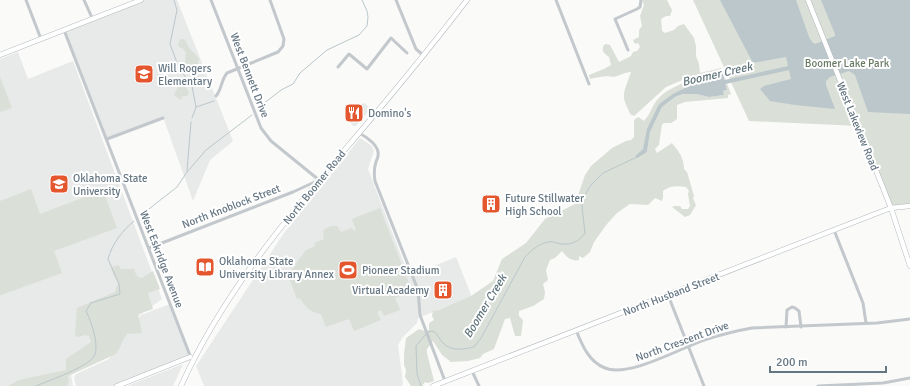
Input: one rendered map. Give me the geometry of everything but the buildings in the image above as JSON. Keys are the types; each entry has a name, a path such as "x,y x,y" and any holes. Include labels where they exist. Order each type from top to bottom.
{"main road":[{"path":"0,55 141,0"},
{"name":"West Lakeview Road","path":"808,0 891,208 909,259 910,266"},
{"name":"North Boomer Road","path":"181,386 191,359 250,268 319,180 423,55 465,1"},
{"name":"North Husband Street","path":"433,386 891,208 910,206"},
{"path":"117,386 191,359"}],"street":[{"path":"26,0 41,39"},
{"path":"84,0 93,20"},
{"name":"West Bennett Drive","path":"210,0 261,128 271,141 319,180"},
{"path":"216,96 225,76 231,71 278,52 284,44 283,36 270,0"},
{"path":"396,0 416,49 423,55"},
{"path":"556,0 589,84"},
{"path":"628,50 615,19 640,7 641,0"},
{"name":"West Eskridge Avenue","path":"64,30 191,359"},
{"path":"338,67 349,54 367,69 392,38 407,53"},
{"path":"107,139 163,118"},
{"path":"359,133 365,135 375,145 378,151 379,157 376,162 374,173 375,181 418,290 420,315 445,381"},
{"name":"North Knoblock Street","path":"149,248 293,192 319,180"},
{"path":"834,230 863,303 866,323"},
{"path":"668,295 704,386"},
{"path":"786,327 787,310 792,307 799,311 801,327"},
{"name":"North Crescent Drive","path":"576,330 583,347 592,359 605,369 613,370 630,369 703,340 738,330 910,319"},
{"path":"472,371 479,386"},
{"path":"818,386 883,383 910,378"}],"shaded area":[{"name":"Will Rogers Elementary","path":"143,0 177,0 233,141 210,160 193,201 163,117 107,139 65,30"},
{"name":"Oklahoma State University","path":"18,52 28,79 73,61 162,299 122,328 108,352 71,375 73,386 0,386 0,59"},
{"path":"364,103 371,108 356,126 353,126 349,121 346,111"},
{"path":"360,138 372,146 374,151 368,169 409,276 456,257 472,297 418,318 417,323 403,337 398,345 403,383 402,386 204,386 196,366 284,233"},
{"path":"170,304 190,357 116,386 76,386 74,378 76,374 109,359 116,349 122,334 136,323 141,315"},
{"path":"183,364 173,386 127,386"}],"green space":[{"path":"642,0 667,0 672,10 670,16 666,16 661,19 662,31 665,33 684,24 694,38 700,73 721,68 731,94 728,95 728,98 685,102 677,105 677,119 671,123 662,124 659,145 655,149 657,153 672,143 681,155 696,205 690,215 685,217 672,207 680,206 682,209 688,209 690,206 689,191 686,187 674,186 666,189 663,191 662,201 655,198 648,205 630,204 617,213 607,224 594,242 590,252 583,258 579,256 579,260 571,259 562,251 555,258 550,260 546,270 548,280 543,284 545,292 544,299 533,306 519,311 519,316 523,320 521,336 515,336 510,318 505,319 494,349 483,354 480,358 468,361 451,362 442,355 433,341 427,349 427,353 434,381 428,383 425,382 422,386 411,386 405,377 406,370 404,365 404,355 406,338 419,329 425,331 429,330 429,323 434,320 432,316 433,311 439,310 471,296 493,281 502,259 526,243 545,219 575,204 585,175 591,166 612,148 631,140 634,137 634,120 638,117 644,121 655,102 661,96 670,89 695,77 694,75 666,87 634,116 630,114 624,98 625,88 631,72 613,77 605,76 590,79 589,75 611,65 609,57 603,51 604,45 610,45 619,62 631,56 633,52 637,51 640,47 638,43 635,44 633,40 639,37 639,30 642,26 640,16 644,5","holes":["719,72 720,75 723,74 727,90 723,91 724,95 709,97 696,94 683,94 675,97 662,107 650,132 647,152 635,156 643,149 659,104 706,74"]},
{"name":"Boomer Lake Park","path":"693,0 910,0 910,206 891,208 859,126 749,121"},
{"path":"180,39 186,41 189,48 199,59 195,75 189,74 185,65 186,52 178,45"},
{"path":"0,77 12,108 0,112"},
{"path":"181,82 184,84 189,93 187,96 182,96 181,100 174,94 179,83"},
{"path":"31,189 40,214 103,190 117,228 54,251 62,273 1,295 0,297 0,201"},
{"name":"Pioneer Stadium","path":"380,208 412,291 395,298 400,310 384,316 381,310 377,312 381,320 354,331 349,319 326,327 321,314 311,311 306,307 300,298 297,299 288,275 306,250 315,246 314,243 324,239 323,231 326,228 337,226 341,232 352,228 354,231 356,230 352,219"},
{"path":"118,265 121,269 134,269 136,275 140,278 153,271 160,289 148,293 153,309 138,314 142,333 127,334 116,354 68,376 69,382 67,386 8,386 19,380 66,370 66,359 91,342 89,336 85,335 78,337 75,335 77,308 115,292 118,283 111,269 112,267"}],"water":[{"path":"720,0 796,0 809,37 815,44 835,36 821,0 910,0 910,114 868,112 855,75 849,71 830,77 826,81 826,85 835,109 770,101 760,89 764,86 791,79 786,57 753,63"},
{"name":"Boomer Creek","path":"719,72 720,75 723,74 727,90 723,91 724,95 709,97 696,94 683,94 675,97 662,107 650,132 647,152 637,158 635,156 643,149 647,129 659,104 706,74"}],"waterway":[{"path":"174,0 177,10 170,44 179,68 192,86 196,107"},
{"path":"258,108 281,90 293,84 300,73 327,50 359,35 367,26 368,17 362,0"},
{"name":"Boomer Creek","path":"725,82 789,68"},
{"path":"192,118 196,107 214,101"},
{"path":"140,216 177,187 187,172 206,150 252,115"},
{"path":"187,171 191,122"},
{"name":"Boomer Creek","path":"428,332 435,332 443,343 450,348 458,349 474,347 481,338 525,257 535,248 544,243 551,242 568,244 580,239 585,233 582,207 583,198 591,185 603,173 637,157"},
{"path":"36,386 77,369 94,356 96,352 95,340 86,311 91,303 120,294 119,284 108,259 118,238 134,221"},
{"name":"Boomer Creek","path":"421,386 417,374 416,346 426,334"}],"place":[{"name":"Will Rogers Elementary","path":"144,74"},
{"name":"Domino's","path":"354,113"},
{"name":"Oklahoma State University","path":"59,184"},
{"name":"Future Stillwater High School","path":"491,204"},
{"name":"Oklahoma State University Library Annex","path":"205,267"},
{"name":"Pioneer Stadium","path":"348,270"},
{"name":"Virtual Academy","path":"443,290"}]}
